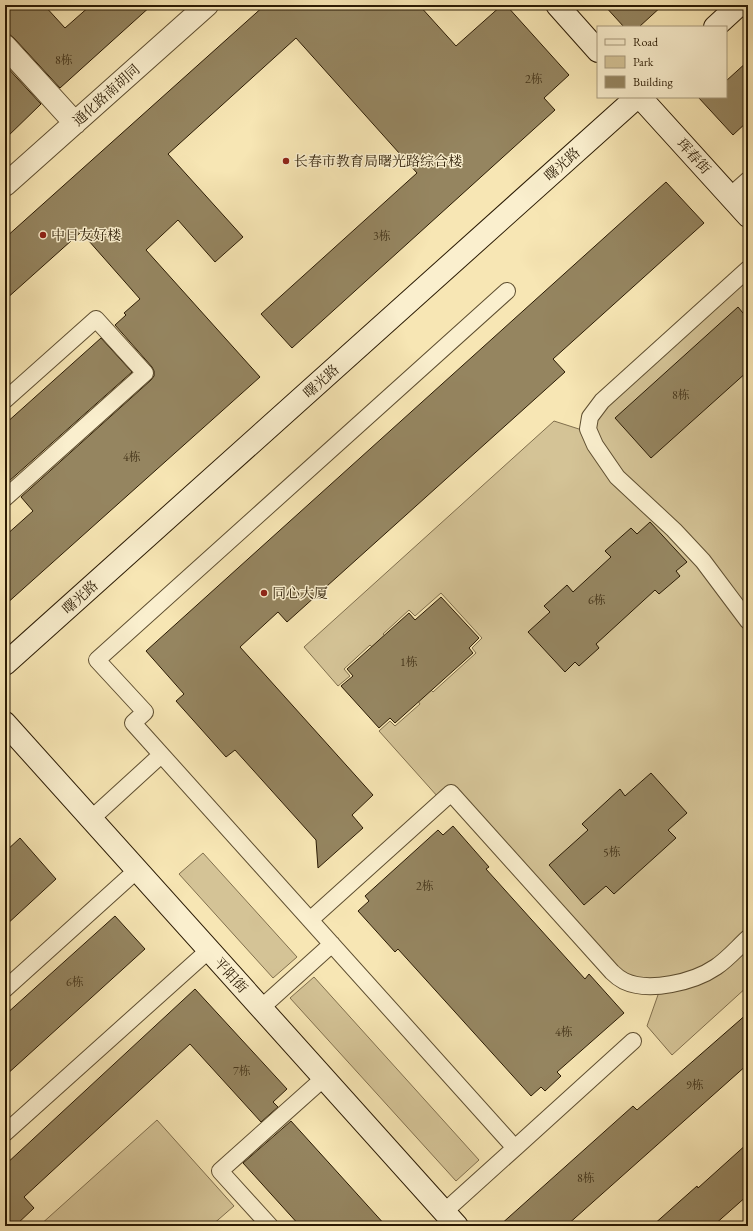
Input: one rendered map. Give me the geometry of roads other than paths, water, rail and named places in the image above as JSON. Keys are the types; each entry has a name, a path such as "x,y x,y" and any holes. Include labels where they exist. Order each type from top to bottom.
{"street":[{"name":"通化路南胡同","path":"5,185 207,5"},
{"path":"556,5 597,50"},
{"path":"716,26 739,5"},
{"path":"5,48 74,123"},
{"name":"曙光路","path":"5,664 636,98"},
{"name":"珲春街","path":"641,98 748,216"},
{"name":"平阳街","path":"5,723 450,1219"}],"lane":[{"path":"730,196 748,180"},
{"path":"748,269 602,401 590,417 588,429 595,445 617,477 674,530 703,561 748,621"},
{"path":"507,291 97,660 145,712 133,723 515,1148"},
{"path":"5,400 96,318 145,373 5,498"},
{"path":"91,819 162,755"},
{"path":"310,920 451,793 612,972 624,981 641,985 659,986 677,983 716,967 748,938"},
{"path":"5,989 137,870"},
{"path":"261,1008 332,944"},
{"path":"5,1133 209,950"},
{"path":"450,1219 515,1148 634,1041"},
{"path":"270,1226 220,1171 324,1078"}],"place":[{"name":"长春市教育局曙光路综合楼","path":"286,161"},
{"name":"中日友好楼","path":"43,235"},
{"name":"同心大厦","path":"264,593"}]}
